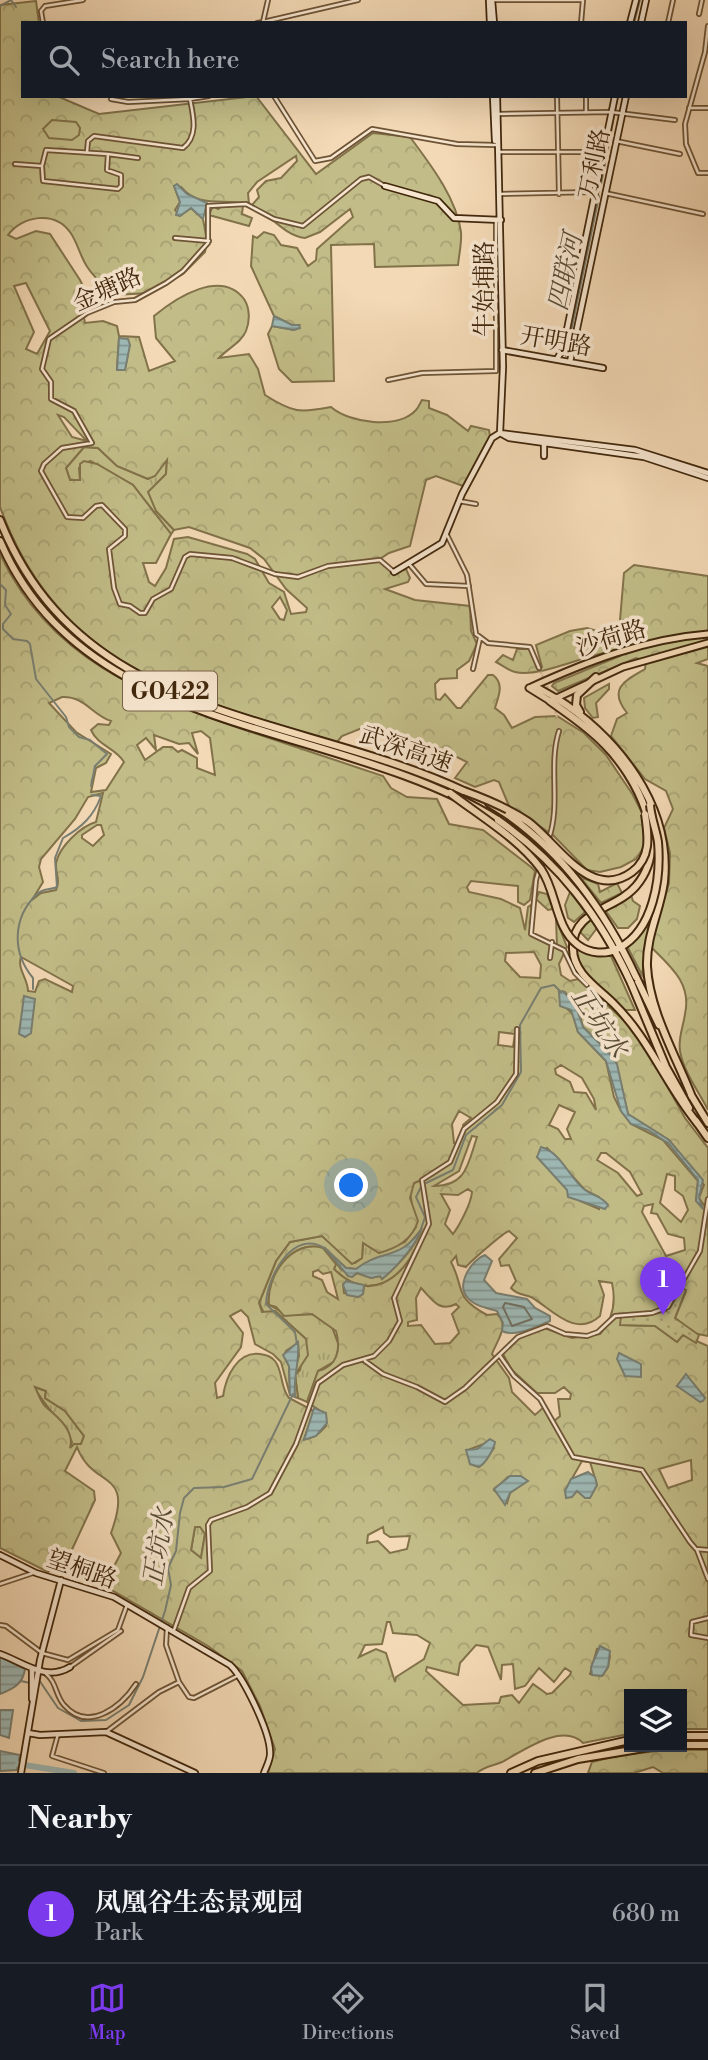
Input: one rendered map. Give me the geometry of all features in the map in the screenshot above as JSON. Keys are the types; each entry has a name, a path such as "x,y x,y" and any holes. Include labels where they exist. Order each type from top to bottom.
{"highway":[{"name":"武深高速","path":"0,520 19,561 50,606 83,640 122,668 178,695 404,771 498,820 544,855 576,890 608,937 708,1123"},
{"name":"武深高速","path":"0,541 24,585 56,624 85,651 130,681 196,708 456,787 508,815 543,843 571,873 608,923 666,1067 708,1138"},
{"path":"588,719 580,700 585,688 596,677"},
{"path":"553,700 588,719 628,762 650,805 661,836 664,874 648,945 648,981 692,1097"},
{"path":"553,700 612,752 632,783 645,814 652,844 647,871 629,893 582,922 574,937 573,953 583,973 639,1032 681,1102 698,1124"},
{"path":"464,791 520,817 551,841 581,871 601,880 626,875 642,862 648,846 645,814"},
{"path":"450,793 533,860 548,881 568,934 580,946 598,953 611,952 631,939 651,905 659,857 650,805"},
{"path":"687,1736 708,1736"},
{"path":"511,1773 538,1761 624,1741"},
{"path":"687,1745 708,1745"},
{"path":"535,1773 578,1759 624,1751"}],"main road":[{"name":"沙荷路","path":"708,634 662,640 616,652 532,687 553,700 596,677 656,655 708,643"}],"street":[{"path":"43,21 41,11 45,6 83,0"},
{"path":"263,21 268,0"},
{"path":"267,21 358,0"},
{"path":"492,21 491,0 583,0 581,21"},
{"path":"630,21 635,0"},
{"path":"641,21 646,0"},
{"path":"668,21 673,0"},
{"path":"699,14 702,0"},
{"path":"708,27 706,52 685,124 686,144 698,173 708,173"},
{"path":"111,99 128,102 196,98"},
{"path":"275,98 315,161 331,158 372,129 457,144 496,145"},
{"name":"牛始埔路","path":"495,98 502,350 500,433"},
{"path":"557,98 559,194"},
{"path":"586,98 586,113"},
{"path":"556,359 563,349 614,98"},
{"name":"万利路","path":"570,362 626,98"},
{"path":"87,152 88,141 94,136 174,147 187,146 195,121 190,99"},
{"path":"689,108 708,108"},
{"path":"495,114 611,112 675,120"},
{"path":"616,141 680,154"},
{"path":"108,154 107,170 121,175 118,189 43,181 42,166 46,150 87,152 108,154 138,158"},
{"path":"496,152 605,152"},
{"path":"15,164 42,166"},
{"path":"175,238 209,241 206,219 209,204 246,204 274,219 303,226 361,179 369,177 385,186 438,201 454,218 498,220 496,371 422,373 388,380"},
{"path":"499,194 597,191"},
{"path":"605,193 703,214"},
{"name":"金塘路","path":"209,241 183,271 166,283 135,300 114,302 87,313 49,339 42,367 51,382 51,399 75,412 92,443 61,449 43,466 44,481 69,518 86,517 96,506 102,505 126,531 125,536 110,547 109,563 119,602 140,613 145,612 153,599 171,589 185,557 190,554 232,558 292,577 309,576 328,566 381,560 394,572 410,565 436,549 492,438 500,433"},
{"name":"开明路","path":"502,350 603,368"},
{"path":"500,433 654,454 708,475"},
{"path":"544,440 544,456"},
{"path":"459,501 476,504"},
{"path":"446,533 469,586 474,628 480,638 488,643 530,647 540,668"},
{"path":"410,565 426,584 469,586"},
{"path":"473,669 480,638"},
{"path":"559,731 554,755 552,826 536,880 530,930 534,937 552,942 564,950 575,973 587,985"},
{"path":"551,958 552,942"},
{"path":"174,1630 189,1588 210,1572 208,1525 211,1520 247,1507 270,1493 296,1444 318,1383 335,1369 365,1361 389,1341 400,1321 394,1298 430,1221 422,1180 450,1162 464,1129 497,1102 516,1073 517,1029"},
{"path":"365,1361 383,1374 417,1387 445,1402 500,1356 518,1337 536,1328 547,1326 565,1334 587,1336 598,1332 615,1316 652,1313 668,1307 700,1251 708,1199"},
{"path":"500,1356 514,1376 540,1399 573,1457 642,1470 702,1556 708,1579"},
{"path":"696,1549 708,1550"},
{"name":"望桐路","path":"0,1555 36,1573 127,1604 174,1630 239,1674"},
{"path":"0,1584 36,1573"},
{"path":"21,1773 33,1704 35,1672 61,1580"},
{"path":"0,1625 6,1626 42,1653 64,1661 72,1659 118,1630 127,1604"},
{"path":"708,1618 692,1622 689,1630 691,1635 708,1638"},
{"path":"165,1626 166,1645 179,1682 189,1697 194,1698 239,1674 268,1740 271,1752 264,1773"},
{"path":"35,1672 60,1672 121,1631"},
{"path":"0,1654 54,1681 64,1706 83,1717 106,1714 124,1699 135,1684"},
{"path":"106,1732 159,1692 179,1682"},
{"path":"28,1733 106,1732 195,1773"},
{"path":"58,1734 52,1756 104,1773"}],"green space":[{"path":"36,1 39,21 21,21 21,98 62,98 99,114 258,98 316,174 373,133 410,137 426,158 454,206 461,232 458,265 375,267 374,244 331,245 334,381 292,382 279,369 268,334 272,326 294,330 299,325 292,325 274,316 251,266 253,236 257,238 264,232 274,235 281,245 297,248 308,266 316,260 317,249 353,217 350,209 320,232 305,238 283,229 252,205 259,197 257,190 266,181 281,178 297,161 296,156 257,182 248,193 249,204 212,202 196,198 181,187 174,186 180,202 175,210 180,216 191,208 203,219 207,241 205,252 183,274 149,293 115,295 91,272 70,232 56,221 47,218 30,220 21,223 8,235 16,239 36,231 50,234 80,280 94,308 84,318 85,323 103,321 117,326 119,336 139,337 149,371 175,361 156,338 154,316 187,294 211,286 223,286 234,290 244,299 249,319 244,335 219,358 249,354 258,369 265,395 275,401 297,410 331,407 349,417 386,422 408,416 417,409 422,400 429,401 429,408 447,415 468,431 471,426 489,430 490,436 463,486 436,476 426,480 410,546 380,559 392,573 406,569 410,578 408,582 385,589 415,600 470,606 471,631 477,644 469,661 457,670 457,678 440,679 435,684 436,699 440,700 445,694 457,708 461,708 488,675 493,675 500,686 495,708 504,715 512,728 535,717 557,716 584,733 606,755 633,795 643,815 645,845 636,859 621,867 600,872 587,870 553,835 509,806 499,782 494,780 475,787 455,778 467,762 439,748 395,739 367,726 342,736 337,742 229,709 180,691 134,668 93,641 56,605 25,562 0,507 0,5","holes":["26,283 50,331 37,354 26,349 34,332 14,286","119,338 128,354 125,369 117,369","58,415 64,417 87,441 72,437","84,447 98,448 117,466 148,479 155,476 167,460 166,474 148,492 156,511 174,530 189,527 250,548 264,559 286,589 307,608 306,612 291,614 284,592 269,583 255,559 247,554 188,537 174,539 166,568 155,586 149,582 143,563 156,563 171,534 133,485 97,464 84,461 80,464 80,480 70,480 66,468","280,597 287,610 284,620 280,619 272,607"]},
{"path":"52,120 76,122 80,128 79,135 72,140 49,138 43,129"},
{"path":"224,205 243,205 242,214 252,218 249,226 209,215 213,206 218,209"},
{"path":"84,447 98,448 117,466 148,479 167,460 166,474 156,485 156,511 174,530 171,534 133,485 90,461 79,468 80,481 70,480 66,468"},
{"path":"0,554 20,590 45,621 72,647 103,668 136,687 207,717 383,776 391,788 407,797 437,799 449,824 483,830 531,867 535,871 530,900 524,905 518,902 518,886 471,881 467,887 469,892 501,899 520,908 525,930 528,907 531,905 533,918 530,935 557,946 556,919 567,947 559,964 561,975 570,981 578,979 636,1031 685,1118 708,1148 708,1336 693,1333 675,1318 686,1291 666,1311 621,1325 655,1326 677,1342 683,1335 708,1346 708,1729 687,1729 687,1689 624,1689 624,1735 583,1743 574,1737 554,1737 477,1773 268,1773 275,1749 260,1706 242,1671 208,1646 110,1589 114,1578 112,1570 121,1553 111,1533 118,1498 115,1489 92,1469 77,1447 65,1471 94,1491 95,1500 69,1556 48,1572 0,1548","holes":["62,697 77,699 111,721 109,725 98,724 91,730 98,740 124,762 106,790 91,792 96,768 106,763 111,754 76,732 49,703","201,731 210,738 215,775 197,768 197,758 182,750 178,752 172,747 163,747 145,760 137,745 146,738 156,750 154,735 179,744 189,743 198,754 192,733","103,793 96,822 84,828 61,850 56,863 56,890 41,893 32,900 43,882 39,867 41,859 75,819 88,797","101,825 104,835 93,846 82,838 82,835","534,952 541,965 540,978 520,977 505,961 506,953","21,957 73,986 72,992 45,979 39,981 35,992 28,991 20,966","559,992 565,992 579,1012 583,1027 616,1064 628,1114 669,1140 704,1185 699,1198 704,1205 696,1201 698,1181 663,1140 631,1124 621,1111 614,1097 606,1061 578,1032 573,1014 565,1007","499,1032 515,1034 513,1047 498,1045","561,1065 582,1078 594,1099 596,1110 586,1093 574,1092 570,1082 556,1074 555,1069","559,1105 575,1112 567,1129 571,1139 565,1139 558,1129 549,1125","459,1111 471,1118 463,1125 463,1133 457,1143 454,1143 452,1124","472,1136 477,1137 464,1171 460,1177 445,1185 434,1186 459,1171","547,1148 585,1190 599,1197 599,1209 580,1201 537,1157","601,1153 606,1153 630,1172 642,1194 637,1196 618,1173 597,1160","667,1174 675,1176 675,1190 683,1196 688,1210 681,1222 660,1203","421,1180 428,1213 425,1233 403,1268 383,1283 361,1285 364,1286 363,1294 358,1297 344,1293 343,1284 348,1281 357,1284 334,1269 336,1264 323,1248 311,1247 291,1254 276,1272 272,1283 269,1305 276,1307 284,1316 312,1314 336,1331 338,1350 334,1361 318,1371 307,1402 319,1410 326,1426 316,1435 304,1439 314,1411 289,1398 278,1365 268,1356 252,1354 239,1361 230,1374 223,1396 217,1398 215,1383 241,1347 243,1333 230,1316 241,1310 248,1317 255,1344 281,1362 290,1395 289,1366 284,1356 286,1351 298,1343 299,1356 293,1377 295,1397 298,1398 295,1375 308,1355 306,1339 275,1311 262,1312 259,1303 276,1261 290,1242 322,1236 352,1264 362,1258 363,1243 379,1253 398,1246 408,1238 418,1221 410,1198 414,1183","468,1189 472,1192 453,1234 445,1224 450,1210 441,1194 458,1195","653,1204 651,1213 657,1214 668,1234 684,1238 685,1250 666,1256 642,1212 644,1206","509,1231 517,1238 499,1259 501,1266 509,1265 516,1281 511,1288 531,1297 572,1323 591,1322 600,1316 604,1295 599,1281 612,1283 612,1310 600,1334 572,1338 544,1328 518,1338 503,1354 512,1370 537,1393 555,1393 564,1387 571,1394 570,1399 558,1399 560,1416 553,1422 544,1407 535,1415 512,1392 509,1378 492,1354 501,1333 501,1319 497,1314 487,1315 469,1303 461,1292 451,1262 456,1256 458,1265 466,1267","313,1272 331,1272 338,1299 327,1292 322,1280 313,1276","421,1288 440,1306 456,1304 459,1307 452,1314 459,1333 450,1343 435,1344 421,1325 408,1326 408,1322 417,1320 416,1298","686,1375 705,1398 677,1386","35,1387 46,1391 45,1398 65,1411 84,1436 81,1444 74,1444 70,1448 68,1430 44,1405","486,1443 494,1448 479,1467 470,1464 468,1450","691,1460 692,1480 668,1488 659,1469","582,1461 590,1462 597,1485 590,1497 566,1489","508,1477 518,1487 510,1493 507,1503 494,1490","195,1527 200,1527 205,1534 201,1558 191,1550","383,1527 384,1533 390,1537 410,1536 407,1549 390,1553 378,1541 367,1543 368,1535","387,1622 390,1622 393,1633 417,1635 430,1643 424,1659 396,1677 395,1682 386,1653 376,1649 359,1657 365,1645 382,1644","476,1645 488,1647 501,1680 502,1665 513,1664 515,1689 525,1686 539,1668 554,1682 565,1668 571,1672 552,1693 547,1694 533,1684 519,1703 512,1695 501,1697 499,1703 463,1705 426,1671 427,1667 458,1675 460,1663","597,1649 610,1656 608,1667 602,1676 590,1674"]},
{"path":"634,565 708,576 708,659 697,663 708,666 708,1110 688,1074 680,1051 686,1003 682,984 672,968 650,946 669,883 670,853 664,828 673,809 666,791 645,779 611,736 617,719 627,713 619,697 621,686 645,669 646,661 636,658 558,691 552,686 554,683 620,656 621,653 602,653 528,673 513,671 496,662 503,655 513,660 517,649 529,649 538,669 542,667 536,645 570,631 587,628 614,636 619,632 624,573"},
{"path":"609,684 609,689 596,703 598,717 593,718 585,708 584,698"},
{"path":"580,877 598,884 600,892 617,883 622,893 601,903"},
{"path":"539,892 547,894 553,909 548,910 536,899"},
{"path":"570,892 585,912 574,922 568,918 565,905"},
{"path":"631,895 633,901 640,906 637,919 628,928 618,928 605,910"},
{"path":"590,918 597,928 588,940 580,932"},
{"path":"645,925 649,929 642,975 627,946"},
{"path":"575,948 595,955 611,956 635,1010 624,1010 594,982 582,967"},
{"path":"421,1180 428,1225 412,1256 393,1277 372,1286 360,1285 334,1269 336,1264 323,1248 311,1247 292,1254 278,1271 268,1304 287,1315 312,1314 332,1327 339,1346 335,1361 318,1371 307,1402 298,1398 295,1375 300,1370 306,1339 275,1311 264,1313 259,1303 276,1261 290,1242 322,1236 355,1263 362,1258 363,1243 379,1253 405,1242 416,1227 410,1193 414,1183","holes":["421,1230 405,1256 382,1279 380,1276 371,1278 357,1273 352,1277 341,1269 324,1248 346,1268 356,1269 372,1260 405,1249"]},
{"path":"681,1288 686,1290 675,1318 699,1335 696,1343 683,1335 677,1342 655,1326 620,1325 621,1316 646,1316 666,1311"},
{"path":"34,1387 46,1391 45,1398 65,1411 84,1436 81,1444 70,1448 72,1442 68,1434"},
{"path":"195,1527 201,1527 205,1534 201,1558 191,1550"},
{"path":"708,1750 708,1773 663,1773 653,1767 634,1773 588,1773 592,1762 635,1754"}],"water":[{"path":"177,184 187,194 207,203 203,219 191,208 180,216 176,215 180,202 174,186"},
{"path":"274,316 292,325 299,325 300,328 294,330 272,326"},
{"path":"119,338 128,339 130,345 125,370 117,370"},
{"path":"563,991 575,1004 583,1027 617,1064 628,1114 669,1140 703,1180 699,1198 703,1209 696,1201 698,1180 669,1144 648,1130 631,1124 621,1111 606,1061 578,1032 571,1010 560,1006 559,992"},
{"path":"24,996 35,999 31,1033 25,1037 19,1034"},
{"path":"541,1147 560,1160 579,1185 606,1202 608,1205 605,1209 568,1197 567,1190 537,1157"},
{"path":"422,1228 416,1241 382,1279 380,1276 371,1278 357,1273 352,1277 348,1276 324,1247 346,1268 356,1269 406,1246"},
{"path":"485,1255 492,1261 484,1280 496,1293 527,1299 535,1308 550,1316 550,1321 526,1330 507,1333 502,1331 503,1323 497,1311 473,1303 467,1297 463,1286 464,1279 475,1261"},
{"path":"346,1281 364,1285 363,1294 358,1297 347,1295 343,1285"},
{"path":"298,1342 295,1397 290,1395 289,1366 283,1355"},
{"path":"619,1353 641,1364 641,1377 625,1376 617,1359"},
{"path":"686,1374 705,1398 703,1401 700,1402 677,1386"},
{"path":"314,1408 326,1413 327,1423 316,1436 304,1440"},
{"path":"490,1439 495,1442 489,1456 479,1467 470,1464 466,1450 477,1449"},
{"path":"588,1472 595,1477 597,1485 590,1498 585,1498 577,1491 572,1497 566,1498 565,1491 571,1479"},
{"path":"510,1476 521,1476 528,1481 510,1493 505,1505 494,1489"},
{"path":"600,1646 610,1651 608,1667 602,1676 592,1675 591,1667"},
{"path":"0,1657 25,1669 17,1685 0,1694"},
{"path":"0,1710 13,1710 9,1738 0,1735"},
{"path":"0,1751 20,1755 17,1770 0,1771"}],"waterway":[{"path":"0,6 11,0 16,7"},
{"name":"四联河","path":"635,21 640,0"},
{"name":"四联河","path":"615,110 618,98"},
{"name":"四联河","path":"610,137 614,116"},
{"name":"四联河","path":"600,189 609,142"},
{"name":"四联河","path":"566,356 599,196"},
{"path":"0,584 6,590 5,605 11,614 3,624 3,629 13,639 30,644 36,679 66,717 69,727 79,737 90,740 107,754 95,766 91,786"},
{"path":"33,989 33,978 18,947 19,925 29,903 37,894 57,887 55,858 63,838 81,826 95,810 101,796 92,795"},
{"name":"正坑水","path":"426,1183 453,1170 466,1135 502,1105 521,1072 520,1025 541,988 554,985 561,992"},
{"name":"正坑水","path":"421,1187 416,1197 425,1217 421,1229"},
{"name":"正坑水","path":"297,1344 295,1332 266,1304 271,1281 284,1258 293,1250 314,1244 326,1249"},
{"name":"正坑水","path":"39,1680 58,1708 81,1721 106,1720 129,1705 143,1677 165,1611 171,1585 168,1568 176,1551 184,1498 194,1488 224,1487 252,1479 293,1394"},
{"path":"21,1681 30,1683"},
{"path":"18,1764 74,1773"}],"tunnel":[{"path":"539,668 549,691"},
{"path":"555,707 559,731"}],"place":[{"name":"凤凰谷生态景观园","path":"663,1315"}]}
